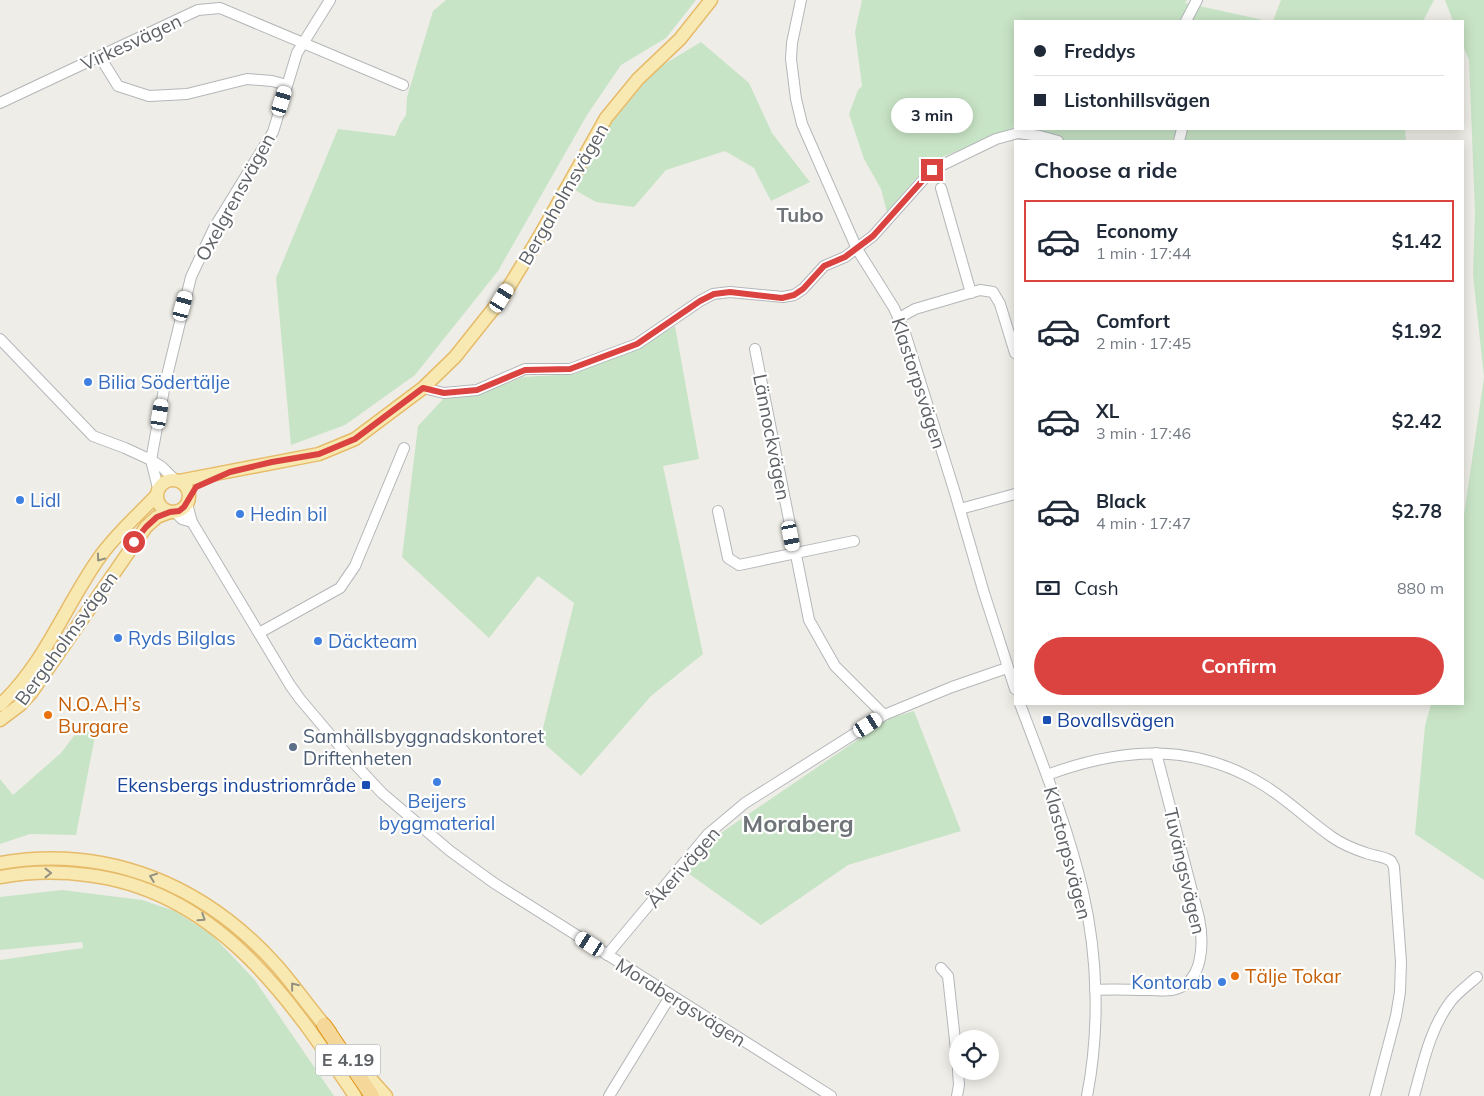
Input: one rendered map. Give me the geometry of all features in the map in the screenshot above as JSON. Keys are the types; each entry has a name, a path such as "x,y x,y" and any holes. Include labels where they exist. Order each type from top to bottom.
{"highway":[{"name":"E 4.19","path":"324,1025 372,1096"}],"main road":[{"name":"Bergaholmsvägen","path":"177,480 230,472 319,454 355,439 423,388 455,357 502,298 538,240 606,118 638,79 680,39 711,0"},
{"name":"Bergaholmsvägen","path":"188,501 196,487 230,472"},
{"path":"167,480 177,480 187,488 188,501 179,511 173,512 159,505 157,492 167,480"},
{"name":"Bergaholmsvägen","path":"0,705 22,682 99,558 157,492"},
{"name":"Bergaholmsvägen","path":"0,720 20,705 31,693 146,527 157,517 173,512"},
{"name":"E 4.19","path":"0,862 52,858 96,861 136,870 171,884 204,903 239,929 277,966 324,1025"},
{"name":"E 4.19","path":"0,877 60,872 110,878 153,892 192,912 212,925 232,942 272,982 313,1034 355,1096"},
{"path":"324,1025 386,1096"}],"street":[{"name":"Oxelgrensvägen","path":"151,460 166,378 191,277 214,228 273,132 297,53 330,0"},
{"name":"Klastorpsvägen","path":"801,0 792,43 791,59 796,99 802,124 857,249 900,318 1014,686"},
{"path":"1187,20 1197,0"},
{"name":"Virkesvägen","path":"0,103 198,10 220,8 403,85"},
{"path":"100,57 118,86 149,96 187,94 247,80 272,81 287,85"},
{"path":"423,388 444,393 477,390 525,370 570,369 637,344 700,301 714,294 730,292 782,298 794,295 803,289 824,266 845,257 873,236 932,170 996,139 1018,133 1054,140"},
{"path":"941,188 971,293"},
{"path":"900,318 915,309 980,290 993,292 1000,304 1014,350"},
{"path":"0,339 93,436 126,448 151,460 177,480"},
{"name":"Lännockvägen","path":"755,349 809,620 836,666 884,715"},
{"path":"259,633 340,588 355,566 404,448"},
{"path":"151,460 157,492"},
{"path":"960,509 1014,494"},
{"name":"Morabergsvägen","path":"188,501 192,522 290,686 354,763 382,793 465,862 827,1095"},
{"path":"718,511 728,558 740,565 854,542"},
{"name":"Morabergsvägen","path":"173,512 182,519 192,522"},
{"name":"Åkerivägen","path":"607,955 708,834 745,803 884,715 952,687 1007,668"},
{"name":"Klastorpsvägen","path":"1020,705 1047,775 1071,849 1089,923 1095,990 1094,1045 1088,1096"},
{"name":"Tuvängsvägen","path":"1095,990 1172,990 1185,985 1191,980 1198,967 1202,948 1199,918 1156,753"},
{"path":"1047,775 1090,762 1141,754 1171,753 1202,758 1239,772 1267,787 1340,842 1391,861 1394,867 1401,962 1400,992 1396,1016 1375,1096"},
{"path":"941,968 948,976 954,1030"},
{"path":"1414,1096 1431,1037 1440,1018 1451,1001 1477,977"},
{"path":"609,1096 671,995"},
{"path":"958,1096 959,1080"}],"green space":[{"path":"446,0 696,0 666,38 621,65 587,115 498,271 415,375 345,425 291,445 276,278 338,129 395,136 406,115 407,97 433,11"},
{"path":"862,0 1187,0 1185,3 1263,20 1014,20 1014,127 945,156 920,174 887,212 881,189 864,159 849,114 858,90 862,86 855,32"},
{"path":"1281,0 1434,0 1424,20 1273,20"},
{"path":"1445,0 1484,0 1484,377 1473,275 1475,212 1469,60 1464,48 1464,20 1453,20"},
{"path":"701,42 749,83 772,133 810,182 771,201 754,168 725,151 666,170 634,207 596,202 575,190 612,122 656,69"},
{"path":"1028,130 1405,130 1406,140 1064,140"},
{"path":"675,326 699,459 663,466 703,654 651,696 581,776 540,740 574,603 538,576 489,638 402,557 418,426 445,397 481,393 523,377 574,374 642,346"},
{"path":"1484,377 1484,880 1415,834 1425,726 1431,705 1464,705 1464,515"},
{"path":"914,711 961,831 848,865 761,925 685,871 715,837 888,719"},
{"path":"86,720 96,731 76,835 30,834 0,844 0,779 13,795 61,753"},
{"path":"62,890 142,900 175,911 212,935 254,979 334,1096 0,1096 0,960 83,948 82,942 0,950 0,897"}],"place":[{"name":"Bilia Södertälje","path":"88,382"},
{"name":"Lidl","path":"20,500"},
{"name":"Hedin bil","path":"240,514"},
{"name":"Ryds Bilglas","path":"118,638"},
{"name":"Däckteam","path":"318,641"},
{"name":"N.O.A.H’s Burgare","path":"48,715"},
{"name":"Bovallsvägen","path":"1047,720"},
{"name":"Samhällsbyggnadskontoret Driftenheten","path":"293,747"},
{"name":"Beijers byggmaterial","path":"437,782"},
{"name":"Ekensbergs industriområde","path":"366,785"},
{"name":"Tälje Tokar","path":"1235,976"},
{"name":"Kontorab","path":"1222,982"}],"district":[{"name":"Tubo","path":"800,215"},
{"name":"Moraberg","path":"798,824"}],"route":[{"path":"134,542 157,517 179,511 184,507 196,487 230,472 319,454 355,439 423,388 444,393 477,390 525,370 570,369 637,344 700,301 714,294 730,292 782,298 794,295 803,289 824,266 845,257 873,236 932,170"}]}
